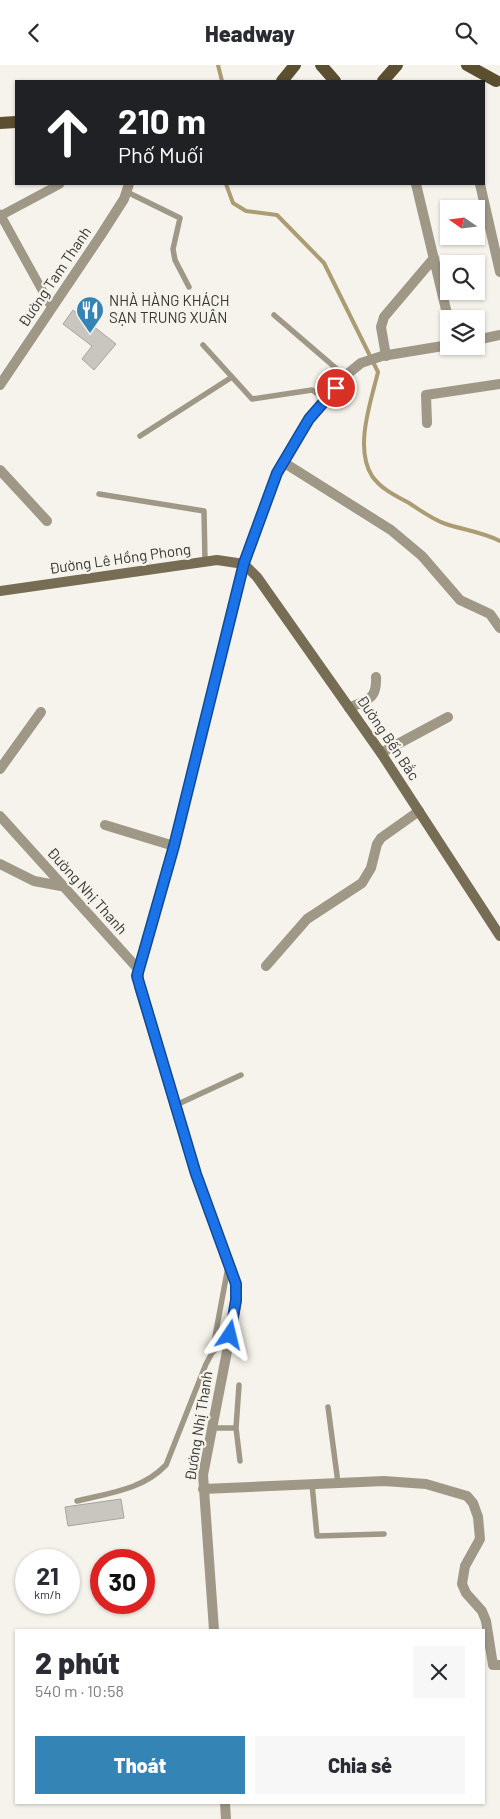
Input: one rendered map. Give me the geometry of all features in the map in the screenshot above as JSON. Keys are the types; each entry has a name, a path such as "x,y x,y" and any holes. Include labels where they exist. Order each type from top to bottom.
{"main road":[{"path":"283,80 295,65"},
{"path":"322,65 335,80"},
{"path":"384,80 397,65"},
{"path":"467,65 493,82"},
{"path":"0,123 15,122"},
{"name":"Đường Lê Hồng Phong","path":"0,591 205,562 227,560 244,563"},
{"name":"Đường Bến Bắc","path":"244,563 257,577 381,753 500,936"}],"street":[{"path":"52,308 0,215 58,185"},
{"path":"416,185 446,310"},
{"path":"480,185 500,272"},
{"name":"Đường Tam Thanh","path":"0,385 101,235 128,188"},
{"path":"384,356 380,327 384,317 434,258"},
{"path":"485,338 500,335"},
{"path":"139,970 174,846 244,563 277,473 309,419 345,376 361,363 384,356 440,347"},
{"path":"427,423 426,395 500,384"},
{"path":"283,462 391,530 422,556 460,599 490,614 500,628"},
{"path":"0,470 47,521"},
{"path":"350,708 373,695 376,691 376,677"},
{"path":"0,769 41,712"},
{"path":"381,753 448,717"},
{"path":"266,966 308,919 362,883 371,868 377,844 381,838 419,811"},
{"name":"Đường Nhị Thanh","path":"0,817 139,970 139,987 196,1174 236,1284 236,1300 230,1335 203,1475 214,1629"},
{"path":"105,825 174,846"},
{"path":"0,863 34,881 61,886"},
{"path":"203,1489 384,1481 426,1484 467,1496 473,1503 478,1517 480,1539 465,1566 462,1584 466,1593 482,1611 486,1621 493,1665 500,1665"},
{"path":"225,1804 226,1819"}],"lane":[{"path":"128,188 180,218 173,249 175,260 189,287"},
{"path":"274,315 345,376"},
{"path":"203,345 252,399 312,390 326,399"},
{"path":"140,436 232,377"},
{"path":"99,495 204,511 205,562"},
{"path":"176,1105 241,1075"},
{"path":"212,1353 228,1262"},
{"path":"77,1501 140,1485 155,1477 166,1465 206,1364 212,1353 230,1335"},
{"path":"239,1385 236,1428 240,1461"},
{"path":"328,1407 338,1483"},
{"path":"212,1428 236,1428"},
{"path":"312,1484 317,1536 384,1534"}],"building":[{"name":"NHÀ HÀNG KHÁCH SẠN TRUNG XUÂN","path":"73,310 116,344 94,370 82,359 92,346 63,324"},
{"path":"121,1499 124,1518 68,1526 65,1507"}],"waterway":[{"path":"218,65 222,80"},
{"path":"226,185 233,203 246,211 277,215 324,263 378,372 368,410 364,438 364,452 372,476 389,492 436,520 487,535 500,541"}],"place":[{"name":"NHÀ HÀNG KHÁCH SẠN TRUNG XUÂN","path":"90,334"}],"route":[{"path":"230,1335 236,1300 236,1284 196,1174 137,976 174,846 244,563 277,473 309,419 336,388"}]}
